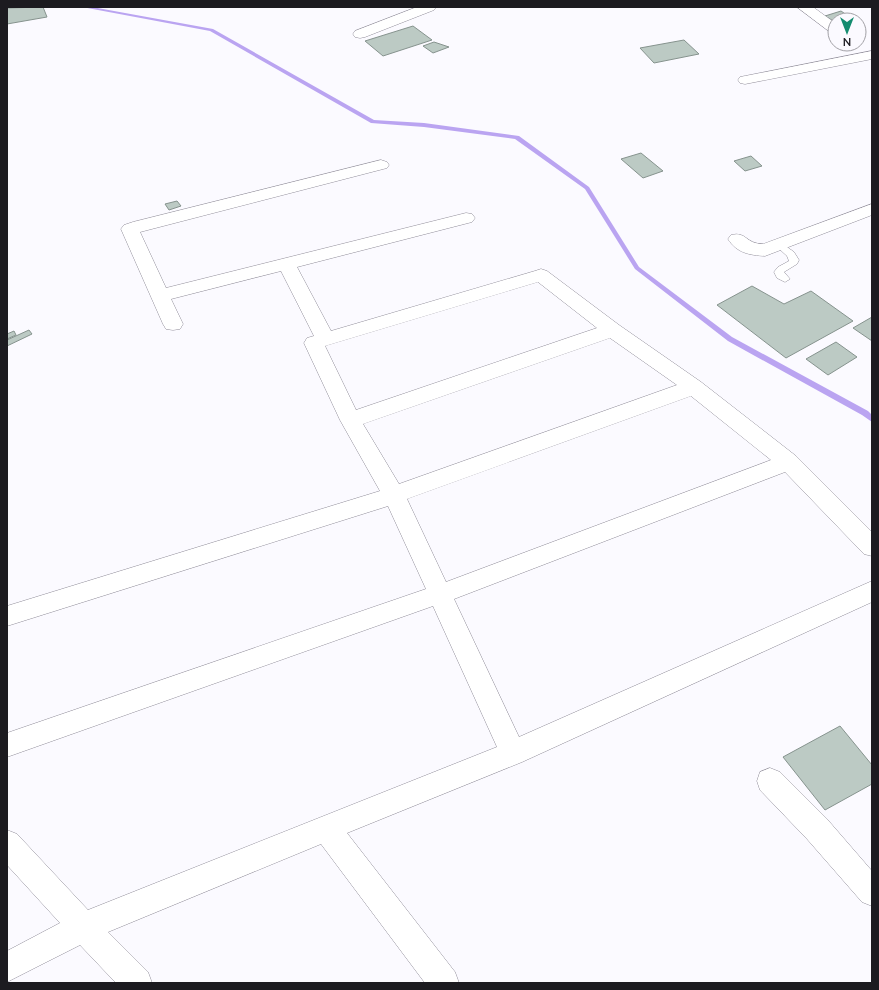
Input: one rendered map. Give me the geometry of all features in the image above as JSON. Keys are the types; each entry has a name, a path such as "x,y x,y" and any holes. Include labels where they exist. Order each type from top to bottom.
{"street":[{"path":"360,34 429,7"},
{"path":"804,7 827,23"},
{"path":"745,80 872,54"},
{"path":"173,324 130,229 381,165"},
{"path":"736,239 743,246 752,250 765,250 872,209"},
{"path":"160,296 466,218"},
{"path":"286,264 325,339"},
{"path":"513,753 394,495 350,420 314,342 541,274 612,330 694,387 788,462 872,547"},
{"path":"350,420 612,330"},
{"path":"7,616 394,495 694,387"},
{"path":"7,745 440,594 788,462"},
{"path":"7,967 82,927 513,753 872,591"},
{"path":"770,781 867,878"},
{"path":"326,828 444,983"},
{"path":"7,844 82,927 137,983"}],"lane":[{"path":"780,245 791,254 794,260 794,262 781,269 779,272 785,279"}],"building":[{"path":"43,7 47,17 7,24 7,8"},
{"path":"413,26 432,40 383,56 365,41"},
{"path":"684,40 699,54 654,63 640,48"},
{"path":"434,42 449,47 433,53 423,46"},
{"path":"641,153 663,171 643,178 621,159"},
{"path":"751,156 762,166 745,171 734,161"},
{"path":"177,201 181,206 169,210 165,204"},
{"path":"752,286 784,304 811,291 853,321 786,358 717,305"},
{"path":"872,317 872,341 853,328"},
{"path":"29,330 32,334 7,346 7,340"},
{"path":"14,331 16,335 7,339 7,334"},
{"path":"836,342 857,357 828,375 806,359"},
{"path":"840,726 872,765 872,784 825,810 783,757"}],"waterway":[{"path":"84,7 211,30 373,122 424,125 517,137 587,188 637,268 730,339 865,413 872,419"}]}
